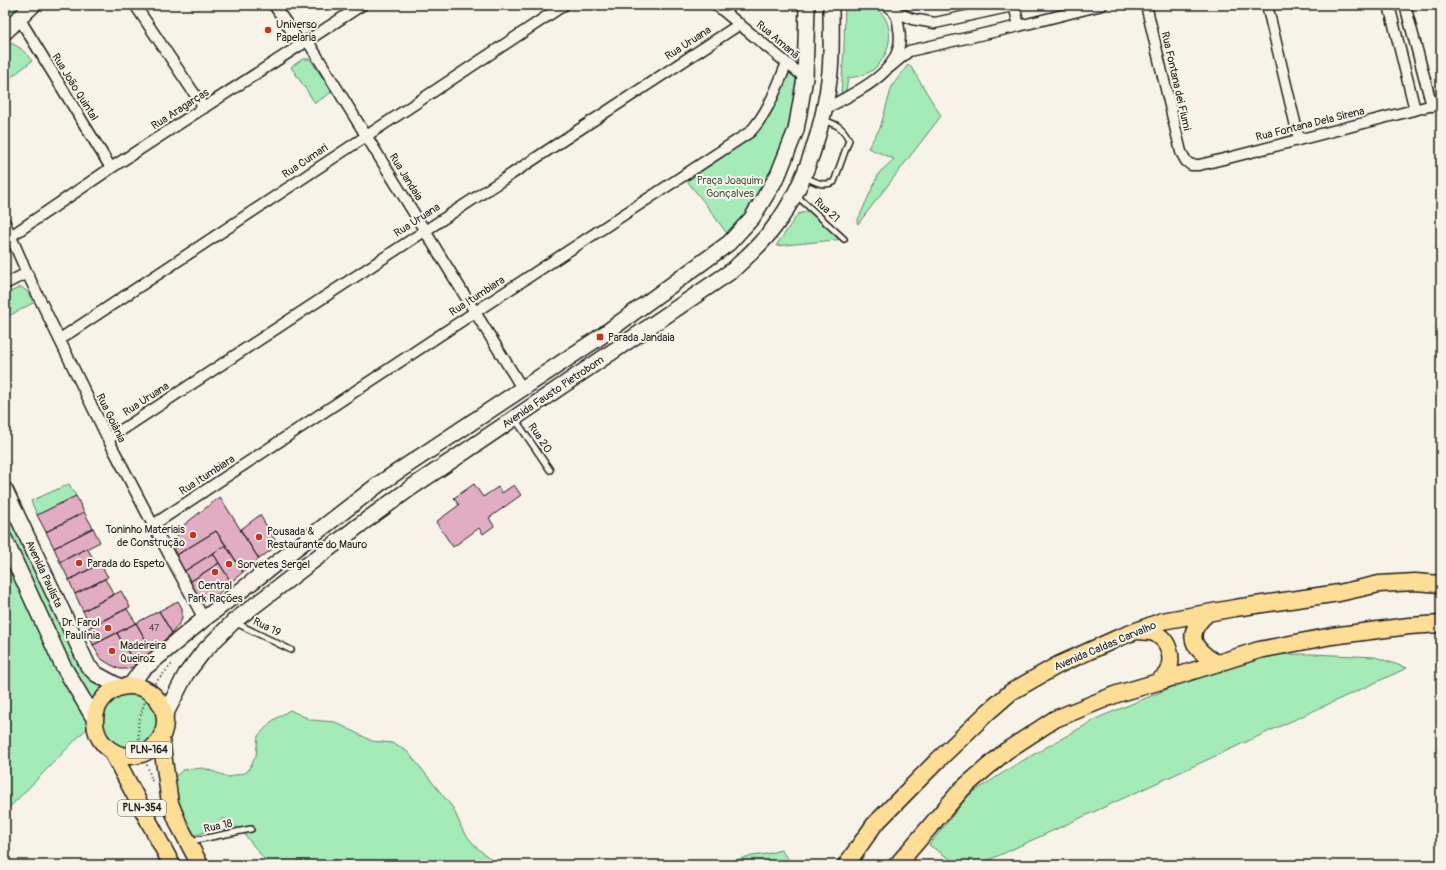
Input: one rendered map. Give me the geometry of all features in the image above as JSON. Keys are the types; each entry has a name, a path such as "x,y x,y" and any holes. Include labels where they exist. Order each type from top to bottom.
{"main road":[{"path":"5,32 33,5"},
{"name":"Avenida Fausto Pietrobom","path":"125,687 141,671 204,619 379,484 600,336 722,248 733,238 752,218 778,175 796,130 805,78 808,5"},
{"name":"Avenida Fausto Pietrobom","path":"165,716 186,674 203,652 234,622 405,491 732,270 759,245 774,227 796,194 823,114 830,72 831,5"},
{"name":"Avenida Paulista","path":"5,490 88,666 96,674 125,687"},
{"name":"Avenida Paulista","path":"5,540 62,664 95,720"},
{"name":"Avenida Caldas Carvalho","path":"846,865 874,825 936,762 1012,692 1058,665 1136,631 1162,622 1208,613 1339,593 1379,584 1415,582 1441,584"},
{"path":"1208,613 1199,620 1194,631 1194,644 1203,655 1218,664"},
{"path":"897,865 962,789 1006,751 1055,719 1117,694 1218,664 1259,650 1332,636 1409,626 1441,624"},
{"path":"1136,631 1155,633 1162,638 1169,648 1170,662 1167,672 1158,682"},
{"path":"95,720 97,710 102,700 110,692 125,687 140,687 148,691 159,702 165,716"},
{"name":"PLN-164","path":"111,750 124,756 139,755 151,749 160,739 165,724 165,716"},
{"name":"PLN-354","path":"95,720 99,737 111,750 172,865"},
{"name":"PLN-354","path":"160,739 170,803 179,825 200,865"}],"street":[{"path":"135,5 204,108"},
{"name":"Rua Jandaia","path":"274,5 304,42 366,135 522,388"},
{"name":"Rua Aragarças","path":"12,236 111,168 362,5"},
{"name":"Rua Cumari","path":"60,339 564,5"},
{"name":"Rua Amanã","path":"716,5 805,78"},
{"path":"891,8 912,19 935,22 1015,5 1019,26"},
{"path":"823,114 876,80 909,51 1102,5"},
{"name":"Rua Fontana dei Fiumi","path":"1146,5 1181,152 1186,161"},
{"path":"1267,5 1299,139"},
{"path":"1389,5 1416,110"},
{"path":"1405,5 1436,104"},
{"path":"890,67 897,52 900,36 891,8"},
{"name":"Rua João Quintal","path":"19,18 111,168"},
{"name":"Rua Uruana","path":"108,438 740,24"},
{"name":"Rua Itumbiara","path":"153,525 750,132 759,123 764,114 787,63"},
{"name":"Rua Fontana Dela Sirena","path":"1186,161 1191,165 1199,165 1436,104"},
{"name":"Rua Goiânia","path":"5,223 27,273 108,438 204,619"},
{"path":"5,284 27,273"}],"lane":[{"path":"803,176 821,184 827,185 834,182 849,140 845,132 839,126 823,114"},
{"name":"Rua 21","path":"796,194 844,239"},
{"name":"Rua 20","path":"515,418 550,470"},
{"name":"Rua 19","path":"234,622 291,650"},
{"name":"Rua 18","path":"188,842 251,829"}],"path":[{"path":"139,740 138,724 148,691"}],"green space":[{"path":"863,4 872,6 886,19 890,36 885,54 880,62 868,73 848,78 846,91 841,94 844,48 845,5"},
{"path":"5,5 23,5 5,23"},
{"path":"10,43 22,50 32,61 10,78 5,71 5,46"},
{"path":"303,59 310,59 332,92 315,103 291,67"},
{"path":"908,65 911,67 941,116 858,224 857,222 879,173 894,159 868,148 880,128 892,86"},
{"name":"Praça Joaquim Gonçalves","path":"789,69 801,80 790,130 774,166 756,200 728,235 687,181 754,136 770,113"},
{"path":"813,210 844,239 776,246 798,214"},
{"path":"21,287 28,292 33,303 5,318 5,308 11,305 6,294"},
{"path":"69,484 76,496 37,515 31,501"},
{"path":"5,490 81,651 120,687 106,696 100,704 95,720 5,812"},
{"path":"1313,654 1375,657 1407,668 978,865 959,865 929,845 969,795 1015,765 1100,717 1250,655"},
{"path":"130,691 146,696 151,700 155,705 160,721 155,737 151,742 146,746 130,751 114,746 109,742 105,737 100,721 105,705 109,700 114,696"},
{"path":"290,710 311,720 335,722 372,741 392,743 408,752 453,808 463,831 476,847 498,865 343,865 336,859 333,865 269,865 241,830 223,818 207,831 186,839 168,783 183,770 203,768 229,777 247,772 256,756 258,736 272,721"},
{"path":"781,850 793,865 721,865 746,857"}],"building":[{"path":"474,484 483,497 498,487 502,493 514,485 521,495 489,518 494,526 483,534 479,528 453,547 436,522 459,505 454,498"},
{"path":"76,496 84,512 46,532 37,515"},
{"name":"Toninho Materiais de Construção","path":"220,497 259,559 243,572 216,531 175,556 175,541 185,524"},
{"path":"84,512 93,528 54,548 46,532"},
{"name":"Pousada & Restaurante do Mauro","path":"260,515 278,545 259,559 240,530"},
{"path":"93,528 100,542 60,562 54,548"},
{"path":"216,531 226,545 183,572 175,556"},
{"name":"Sorvetes Sergel","path":"226,545 243,572 231,582 213,553"},
{"name":"Parada do Espeto","path":"87,548 97,565 69,580 60,562"},
{"path":"213,553 219,563 188,583 183,572"},
{"name":"Central Park Rações","path":"219,563 231,582 216,596 204,598 196,594 188,583"},
{"path":"100,564 108,577 75,594 69,580"},
{"path":"105,579 114,594 83,611 75,594"},
{"path":"121,591 130,607 91,626 83,611"},
{"path":"178,601 182,608 182,617 181,621 172,633 159,611"},
{"name":"Dr. Farol Paulínia","path":"127,609 136,623 93,645 86,629"},
{"path":"159,611 172,633 152,651 136,623"},
{"path":"136,623 152,651 136,666 117,633"},
{"name":"Madeireira Queiroz","path":"117,633 136,666 127,669 120,669 100,658 93,645"}],"place":[{"name":"Universo Papelaria","path":"268,30"},
{"name":"Parada Jandaia","path":"600,337"},
{"name":"Toninho Materiais de Construção","path":"193,535"},
{"name":"Pousada & Restaurante do Mauro","path":"259,537"},
{"name":"Parada do Espeto","path":"79,563"},
{"name":"Sorvetes Sergel","path":"229,564"},
{"name":"Central Park Rações","path":"215,572"},
{"name":"Dr. Farol Paulínia","path":"108,628"},
{"name":"Madeireira Queiroz","path":"112,651"}]}
